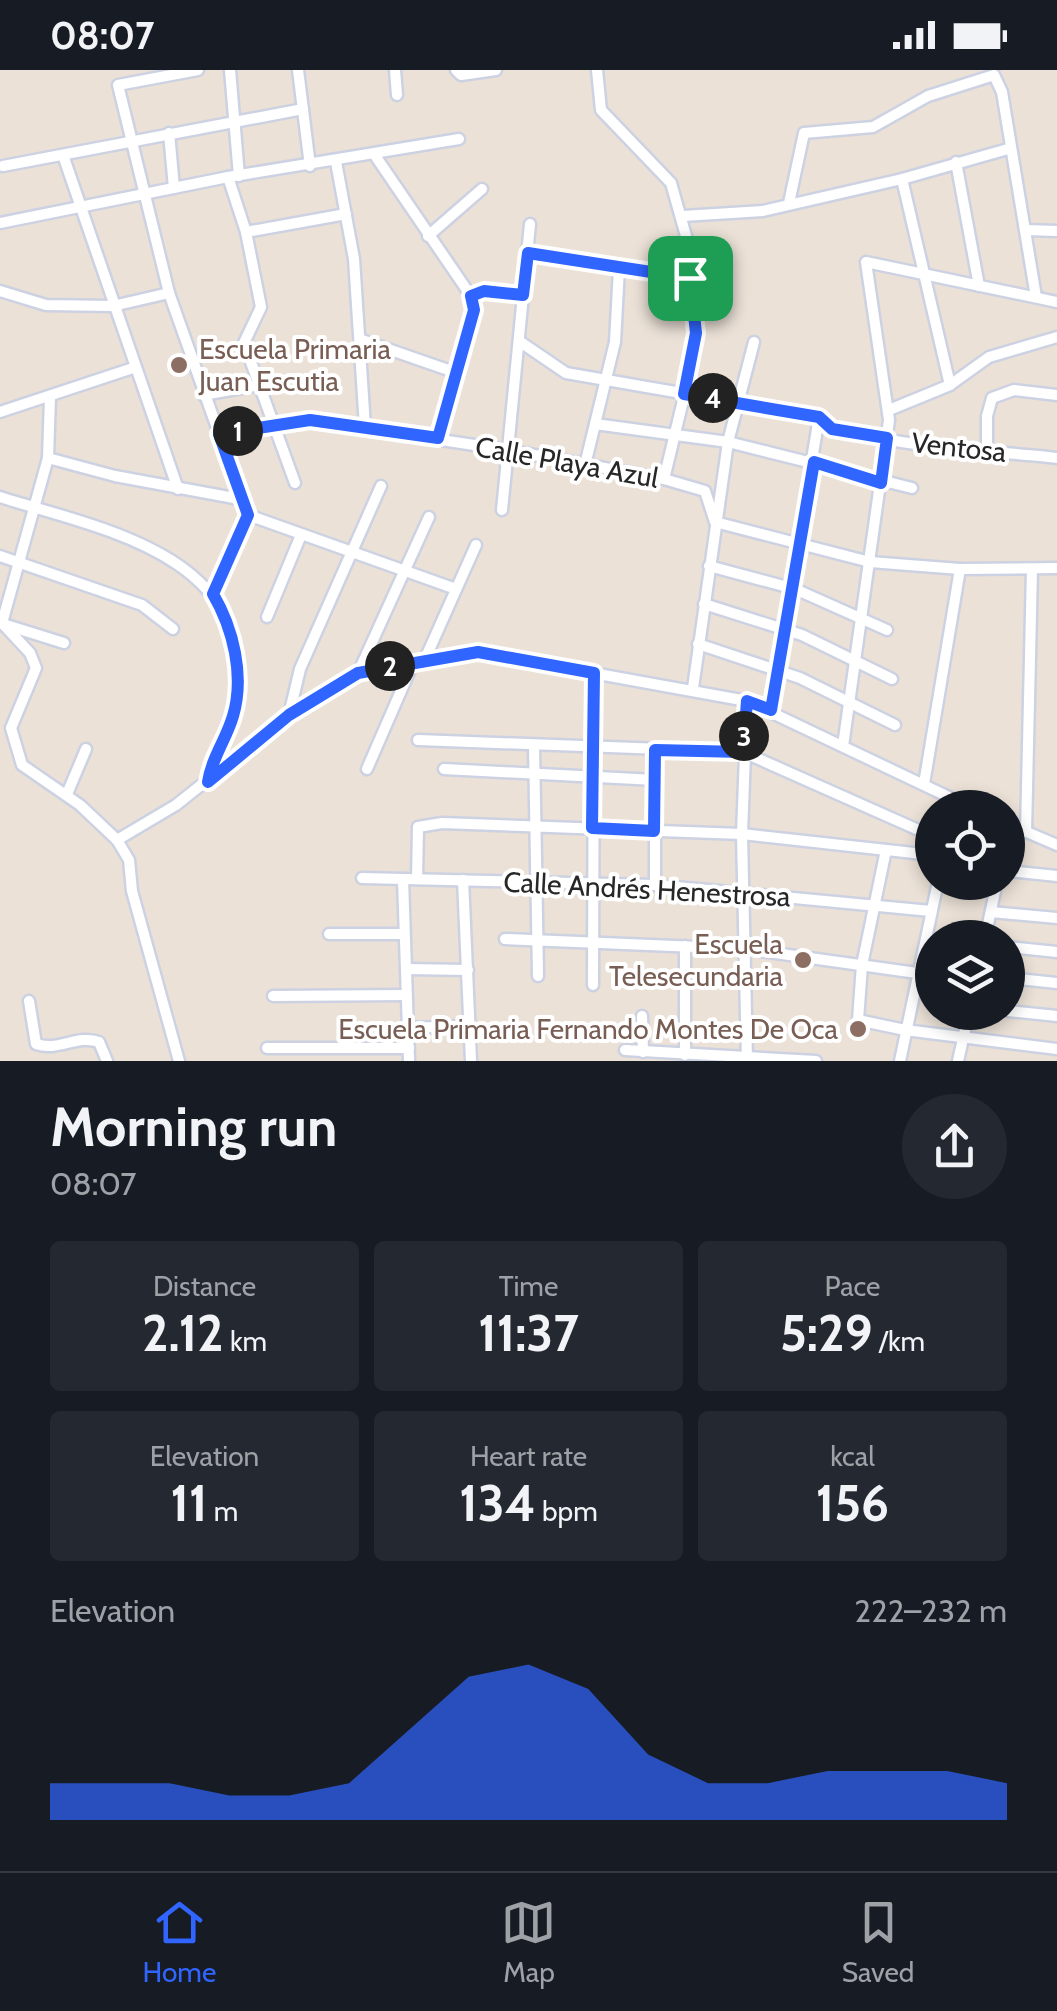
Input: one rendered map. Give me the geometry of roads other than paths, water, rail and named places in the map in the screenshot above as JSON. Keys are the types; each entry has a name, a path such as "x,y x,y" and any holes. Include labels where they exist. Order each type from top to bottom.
{"street":[{"path":"198,70 118,85 142,196 169,292 248,515 213,594"},
{"path":"230,70 234,177 262,307 244,343 295,482"},
{"path":"298,70 310,166"},
{"path":"396,70 397,94"},
{"path":"456,70 461,75 496,70"},
{"path":"597,70 600,110 670,183 683,216 696,333 664,479"},
{"path":"789,203 804,133 873,127 928,96 980,76 994,75 1002,92 1008,149 1036,297"},
{"path":"3,166 302,109"},
{"path":"169,133 174,188"},
{"path":"0,223 234,177 459,139"},
{"path":"683,216 762,210 902,179 1008,149"},
{"path":"374,154 471,296 474,310 438,438"},
{"path":"63,155 178,489"},
{"path":"336,162 362,340 365,427"},
{"path":"956,162 980,286"},
{"path":"902,179 950,385"},
{"path":"428,236 482,189"},
{"path":"246,232 346,214"},
{"path":"502,510 530,224"},
{"path":"1026,230 1057,231"},
{"path":"528,253 690,278"},
{"path":"843,746 887,438 888,410 866,262 1057,302"},
{"path":"586,465 608,380 619,268"},
{"path":"0,290 46,305 113,306 169,292"},
{"path":"471,296 484,291 523,295"},
{"path":"888,410 950,385 989,356 1057,337"},
{"path":"362,340 456,373"},
{"name":"Ventosa","path":"519,342 566,373 819,417 832,429 1057,458"},
{"path":"693,688 728,442 754,342"},
{"path":"0,412 134,368"},
{"path":"204,396 260,385"},
{"path":"987,452 987,416 992,398 1014,390 1057,395"},
{"path":"1,623 48,458 50,396"},
{"path":"771,710 819,417"},
{"name":"Calle Playa Azul","path":"219,434 310,420 507,450 664,479 705,491 715,522"},
{"path":"595,424 728,442 912,488"},
{"path":"48,458 178,489 245,500"},
{"path":"289,715 300,668 381,486"},
{"path":"0,497 158,548 213,594 226,616 238,682 233,716 212,760 208,782"},
{"path":"248,515 456,589"},
{"path":"358,673 429,517"},
{"path":"715,522 870,562 960,569 1057,568"},
{"path":"267,617 301,535"},
{"path":"367,769 476,544"},
{"path":"0,556 142,605 173,629"},
{"path":"709,566 789,588 887,630"},
{"path":"924,784 960,569"},
{"path":"1032,569 1026,832 1057,845"},
{"path":"704,604 783,628 892,679"},
{"path":"1,623 64,643"},
{"path":"1,623 30,654 36,668 10,728 22,765 66,794 117,840 129,860 132,891 179,1061"},
{"path":"698,644 777,668 895,724"},
{"path":"117,840 208,782 289,715 358,673 478,652 693,688 747,701 934,790"},
{"path":"594,673 594,985"},
{"path":"747,701 742,834 747,1060"},
{"path":"418,740 743,752 915,828"},
{"path":"534,745 538,976"},
{"path":"66,794 86,749"},
{"path":"655,750 655,885"},
{"path":"444,769 654,780"},
{"path":"417,879 418,827 442,823 742,834 915,854"},
{"path":"886,850 862,965 858,1020 905,1030 1057,1049"},
{"path":"1025,873 1057,876"},
{"name":"Calle Andrés Henestrosa","path":"362,878 744,890 931,911"},
{"path":"403,879 409,1061"},
{"path":"463,880 471,1061"},
{"path":"930,920 934,900"},
{"path":"989,920 993,900"},
{"path":"991,912 1057,918"},
{"path":"329,934 404,934"},
{"path":"505,939 746,949 915,973"},
{"path":"684,1055 686,946"},
{"path":"1025,949 1057,952"},
{"path":"406,969 468,970"},
{"path":"1025,980 1057,983"},
{"path":"900,1061 915,982"},
{"path":"273,996 406,994"},
{"path":"29,1001 36,1044 47,1048 84,1037 100,1042 107,1061"},
{"path":"1025,1013 1057,1016"},
{"path":"642,1016 643,1052"},
{"path":"407,1028 469,1026"},
{"path":"958,1061 965,1030"},
{"path":"267,1048 408,1048"},
{"path":"626,1050 816,1061"}],"place":[{"name":"Escuela Primaria Juan Escutia","path":"179,365"},
{"name":"Escuela Telesecundaria","path":"803,960"},
{"name":"Escuela Primaria Fernando Montes De Oca","path":"858,1029"}]}
